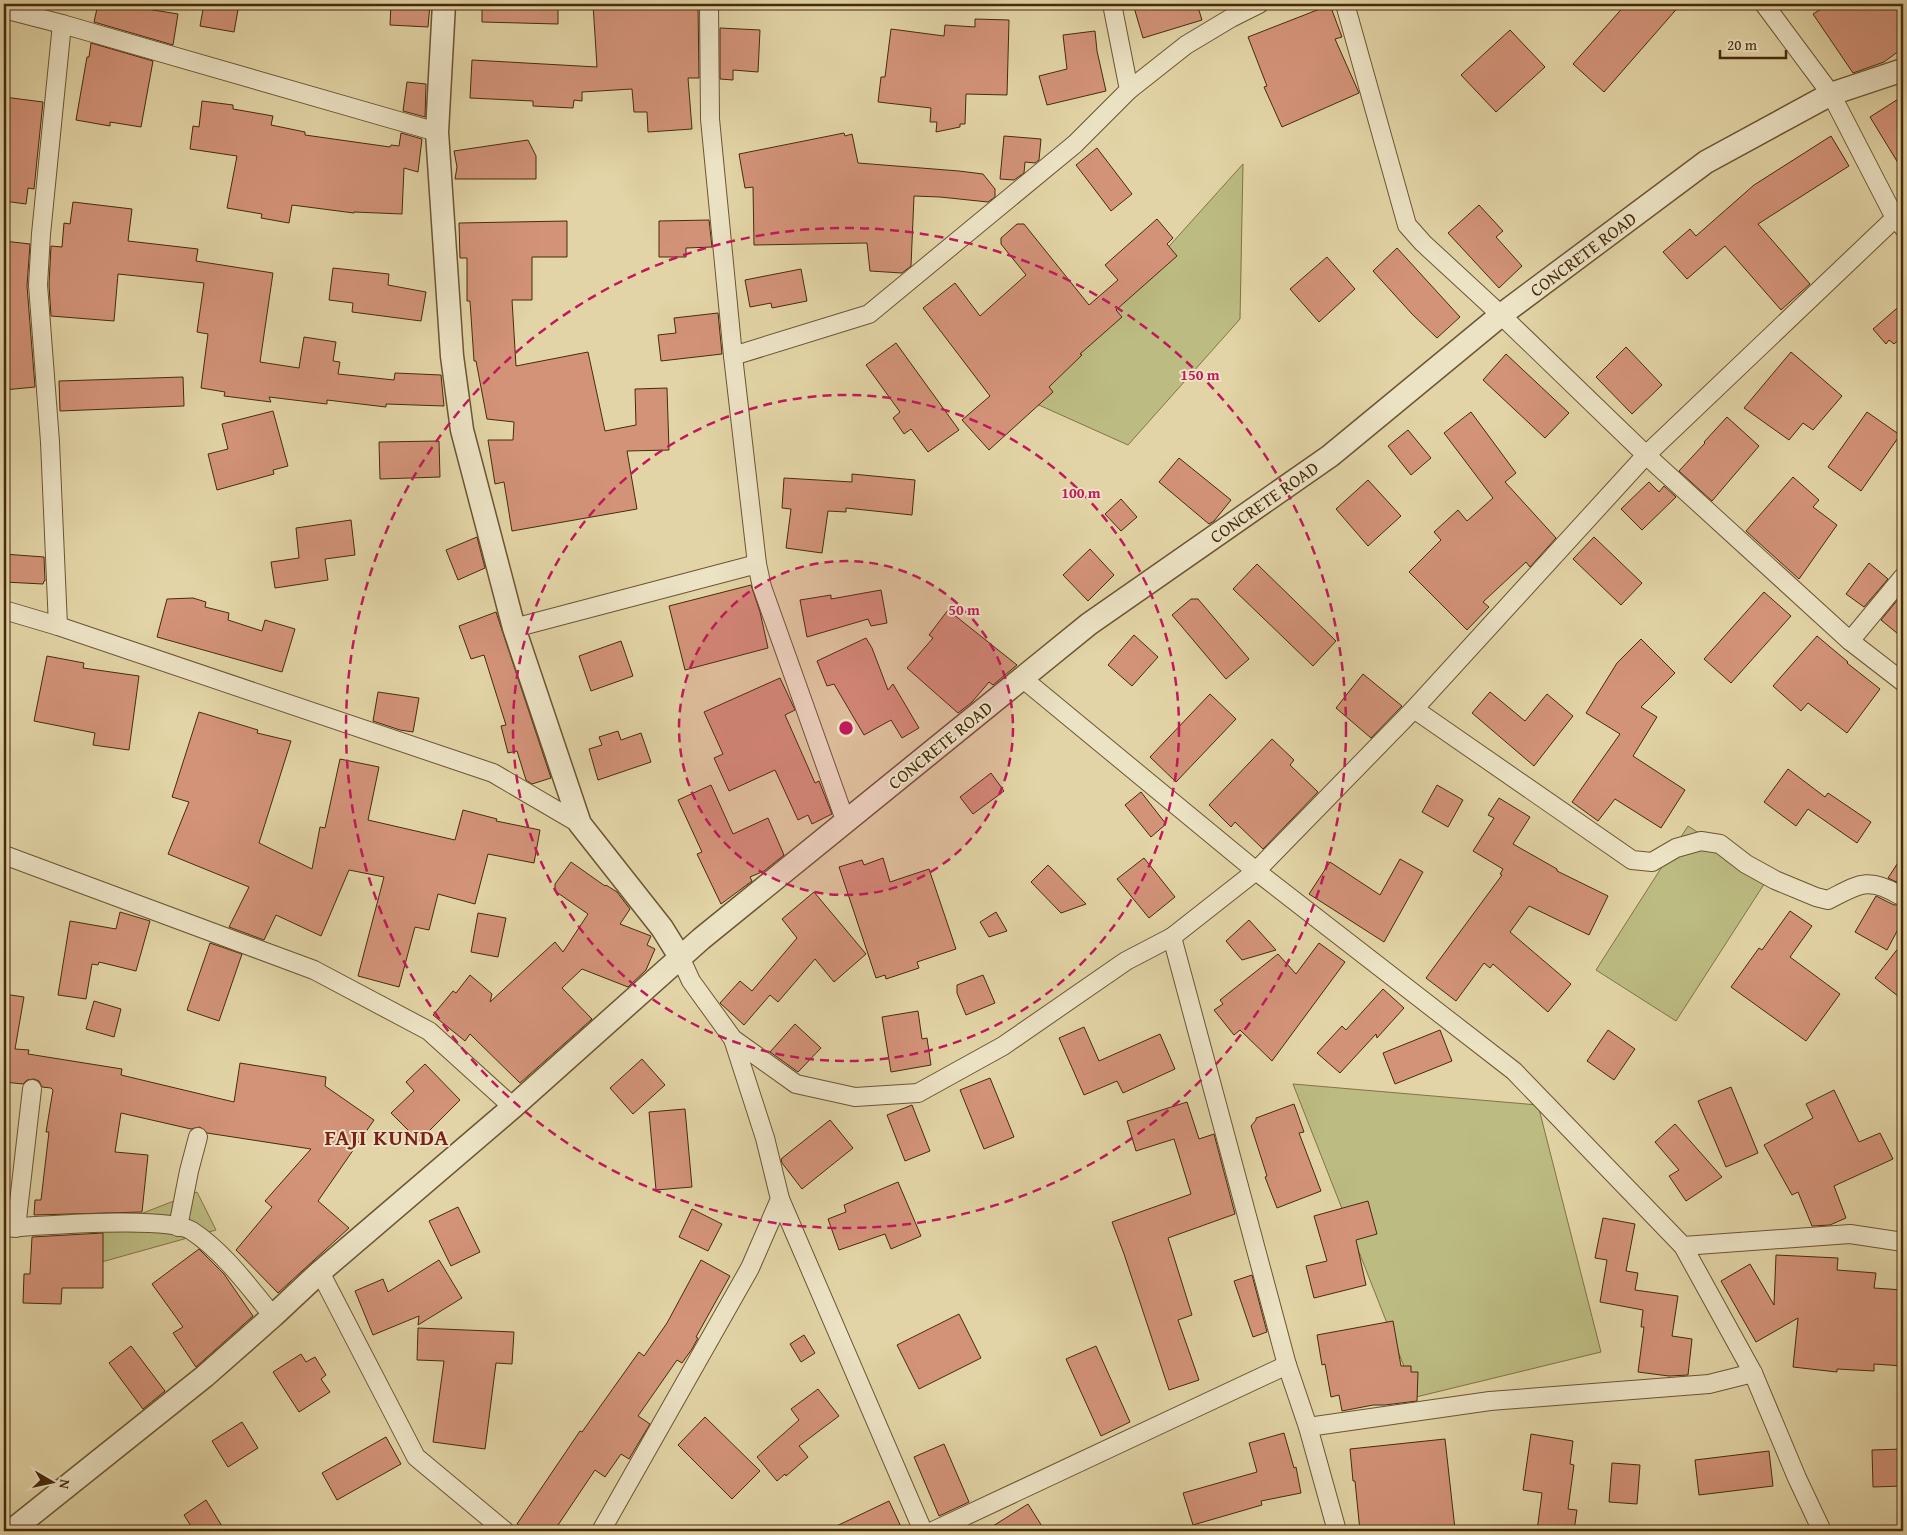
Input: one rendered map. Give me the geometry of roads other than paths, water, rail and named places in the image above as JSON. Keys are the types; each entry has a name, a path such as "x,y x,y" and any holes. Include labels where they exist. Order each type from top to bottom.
{"street":[{"path":"444,4 437,132 452,356 462,430 514,628 580,824 662,928 680,957 691,981 733,1039 765,1138 780,1200 923,1531"},
{"path":"709,4 710,119 733,356 757,564 762,587 845,820"},
{"path":"1112,4 1129,90"},
{"path":"733,356 869,314 1075,144 1129,90 1186,45 1231,18 1259,4"},
{"path":"1346,4 1407,226 1646,455 1850,641 1903,682"},
{"path":"733,1039 796,1084 855,1097 918,1093 1003,1046 1126,961 1172,937 1256,870 1414,709 1646,455 1899,223 1831,94 1764,4"},
{"path":"4,9 437,132"},
{"path":"58,626 50,442 38,285 41,234 62,24"},
{"name":"CONCRETE ROAD","path":"11,1531 205,1376 274,1316 320,1272 513,1107 680,957 845,820 1089,624 1330,456 1501,315 1706,162 1831,94 1903,70"},
{"path":"514,628 757,564"},
{"path":"1850,641 1903,578"},
{"path":"4,610 58,626 494,773 580,824"},
{"path":"1022,678 1256,870 1514,1071 1683,1246 1753,1373 1797,1478 1822,1531"},
{"path":"1414,709 1632,860 1652,862 1676,848 1701,841 1720,844 1746,864 1768,876 1822,899 1828,900 1854,887 1870,883 1885,886 1899,895"},
{"path":"4,855 314,970 429,1032 513,1107"},
{"path":"1172,937 1287,1365 1308,1427 1337,1531"},
{"path":"32,1089 10,1228 163,1223 190,1230 220,1252 274,1316"},
{"path":"178,1227 198,1137"},
{"path":"601,1531 750,1268 780,1200"},
{"path":"1683,1246 1850,1234 1903,1242"},
{"path":"320,1272 416,1457 504,1531"},
{"path":"933,1531 1287,1365"},
{"path":"1308,1427 1490,1401 1709,1384 1753,1373"}],"district":[{"name":"FAJI KUNDA","path":"387,1137"}]}
